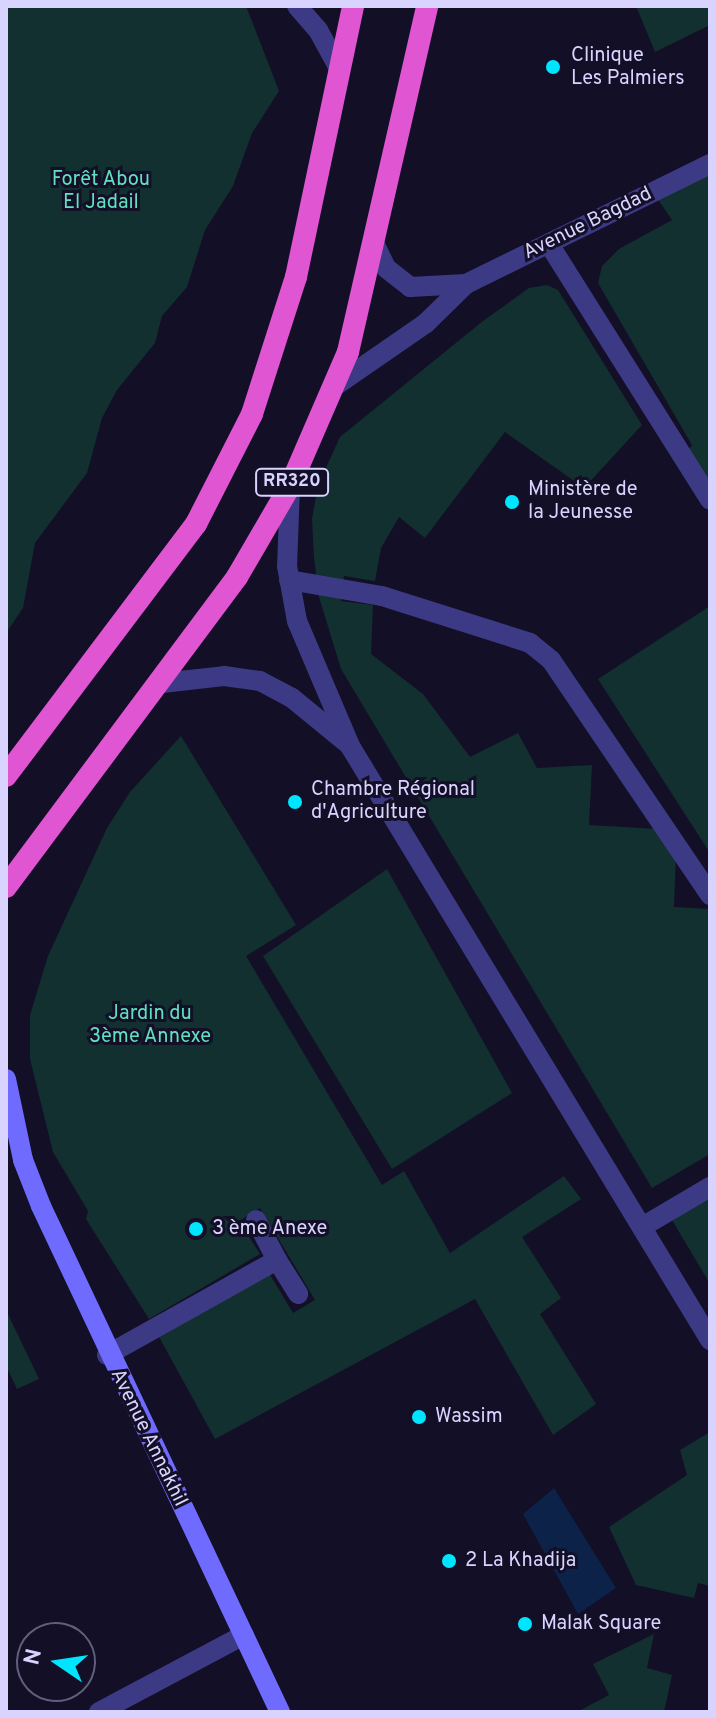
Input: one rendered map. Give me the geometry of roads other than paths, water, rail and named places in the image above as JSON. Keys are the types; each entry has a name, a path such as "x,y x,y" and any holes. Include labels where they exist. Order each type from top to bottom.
{"highway":[{"name":"RR320","path":"6,776 196,524 252,414 296,277 353,6"},
{"name":"RR320","path":"6,887 162,683 237,577 290,486 348,352 427,6"}],"main road":[{"name":"Avenue Annakhil","path":"6,1079 23,1160 107,1355 280,1712"},
{"name":"Avenue Annakhil","path":"6,1141 23,1160"}],"street":[{"path":"297,6 318,30 340,70"},
{"name":"Avenue Bagdad","path":"466,284 710,164"},
{"path":"373,241 386,268 410,287 434,290 466,284"},
{"path":"549,244 710,500"},
{"path":"335,386 425,324 466,284"},
{"path":"290,486 289,580 311,660 350,746 710,1340"},
{"path":"289,580 382,596 530,643 551,660 710,895"},
{"path":"162,683 224,676 260,681 292,698 350,746"},
{"path":"642,1227 710,1187"},
{"path":"256,1220 298,1294"},
{"path":"107,1355 277,1260"},
{"path":"99,1712 244,1635"}],"water":[{"path":"554,1488 616,1588 578,1614 523,1514"}],"place":[{"name":"Clinique Les Palmiers","path":"553,67"},
{"name":"Ministère de la Jeunesse","path":"512,502"},
{"name":"Chambre Régional d'Agriculture","path":"295,802"},
{"name":"3 ème Anexe","path":"196,1229"},
{"name":"Wassim","path":"419,1417"},
{"name":"2 La Khadija","path":"449,1561"},
{"name":"Malak Square","path":"525,1624"}],"park label":[{"name":"Forêt Abou El Jadail","path":"101,192"},
{"name":"Jardin du 3ème Annexe","path":"150,1026"}]}
